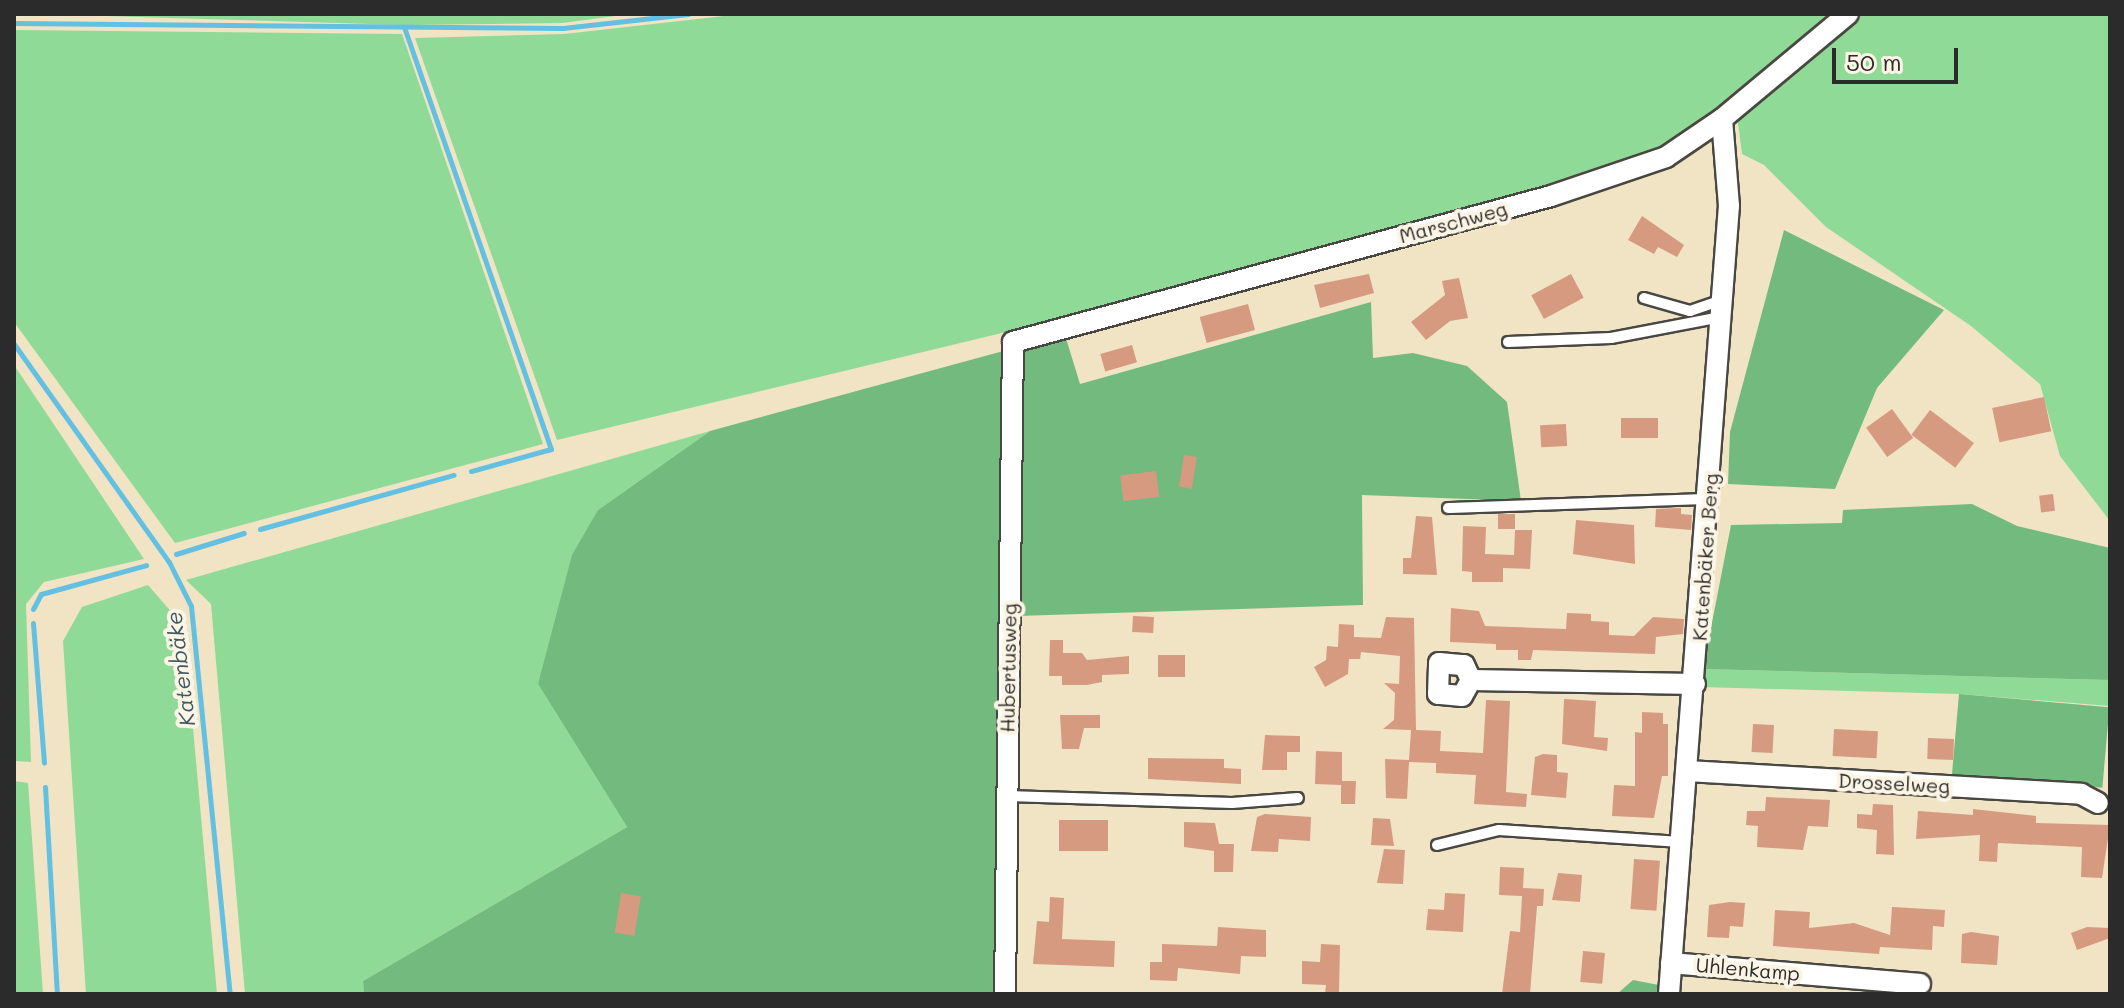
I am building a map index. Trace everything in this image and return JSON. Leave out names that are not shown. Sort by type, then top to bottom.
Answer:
[{"type":"street","name":"Marschweg","points":[[1013,342],[1551,196],[1666,157],[1722,119],[1848,14]]},
{"type":"street","name":"Katenbäker Berg","points":[[1669,994],[1729,206],[1722,119]]},
{"type":"street","name":"Hubertusweg","points":[[1005,994],[1005,795],[1013,342]]},
{"type":"street","points":[[1471,680],[1695,684]]},
{"type":"street","name":"Drosselweg","points":[[1687,771],[2081,794],[2098,803]]},
{"type":"street","name":"Uhlenkamp","points":[[1671,963],[1920,984]]},
{"type":"lane","points":[[1644,298],[1690,311],[1722,308]]},
{"type":"lane","points":[[1508,342],[1611,338],[1722,308]]},
{"type":"lane","points":[[1448,508],[1709,499]]},
{"type":"lane","points":[[1005,795],[1232,803],[1298,798]]},
{"type":"lane","points":[[1437,845],[1499,830],[1681,842]]},
{"type":"green space","points":[[37,14],[630,14],[562,23],[403,25]]},
{"type":"green space","points":[[742,14],[1838,14],[1664,153],[1006,332],[557,440],[415,38],[564,34]]},
{"type":"green space","points":[[1861,14],[2110,14],[2110,521],[2060,456],[2040,384],[1971,326],[1826,227],[1764,165],[1742,154],[1738,123],[1743,111]]},
{"type":"green space","points":[[14,30],[402,34],[543,444],[175,543],[14,322]]},
{"type":"green space","points":[[1784,230],[1944,310],[1877,388],[1835,489],[1728,484],[1730,432]]},
{"type":"green space","points":[[1371,302],[1373,358],[1413,353],[1467,366],[1507,402],[1521,501],[1362,495],[1363,605],[1017,616],[1017,354],[1065,335],[1080,384]]},
{"type":"green space","points":[[1007,350],[999,994],[364,994],[363,981],[627,827],[538,684],[572,555],[598,510],[710,431]]},
{"type":"green space","points":[[14,365],[144,559],[44,582],[26,604],[31,762],[14,761]]},
{"type":"green space","points":[[710,431],[598,510],[538,684],[627,827],[363,981],[364,994],[245,994],[211,604],[186,580]]},
{"type":"green space","points":[[1972,504],[2017,526],[2110,548],[2110,680],[1703,669],[1731,525],[1842,523],[1843,510]]},
{"type":"green space","points":[[148,585],[174,615],[185,639],[217,994],[86,994],[63,641],[82,607]]},
{"type":"green space","points":[[1703,669],[2110,680],[2110,706],[1959,694],[1701,687]]},
{"type":"green space","points":[[1959,694],[2109,707],[2102,788],[1952,775]]},
{"type":"green space","points":[[14,781],[28,783],[43,994],[14,994]]},
{"type":"green space","points":[[1633,980],[1664,986],[1663,994],[1617,994]]},
{"type":"building","points":[[1642,216],[1684,245],[1677,257],[1658,247],[1654,254],[1628,240]]},
{"type":"building","points":[[1369,274],[1374,293],[1320,308],[1314,285]]},
{"type":"building","points":[[1571,274],[1584,298],[1544,319],[1531,295]]},
{"type":"building","points":[[1459,278],[1468,318],[1450,321],[1426,340],[1411,322],[1445,295],[1442,281]]},
{"type":"building","points":[[1248,304],[1255,330],[1207,343],[1200,317]]},
{"type":"building","points":[[1132,345],[1137,362],[1105,371],[1100,354]]},
{"type":"building","points":[[2044,397],[2051,431],[1999,442],[1992,408]]},
{"type":"building","points":[[1892,409],[1913,438],[1887,457],[1866,428]]},
{"type":"building","points":[[1930,410],[1974,443],[1955,468],[1911,435]]},
{"type":"building","points":[[1621,418],[1658,418],[1658,438],[1621,438]]},
{"type":"building","points":[[1566,424],[1567,446],[1541,447],[1540,425]]},
{"type":"building","points":[[1184,455],[1197,457],[1192,489],[1179,487]]},
{"type":"building","points":[[1156,471],[1159,497],[1123,501],[1120,475]]},
{"type":"building","points":[[2053,494],[2055,511],[2041,513],[2039,496]]},
{"type":"building","points":[[1681,508],[1681,514],[1692,515],[1691,530],[1655,527],[1656,509]]},
{"type":"building","points":[[1498,514],[1515,514],[1515,529],[1498,529]]},
{"type":"building","points":[[1416,516],[1432,517],[1437,575],[1403,574],[1403,558],[1411,558]]},
{"type":"building","points":[[1576,520],[1634,525],[1635,564],[1573,554]]},
{"type":"building","points":[[1463,526],[1486,527],[1485,554],[1514,555],[1515,530],[1532,530],[1530,569],[1503,568],[1503,582],[1472,582],[1472,572],[1462,571]]},
{"type":"building","points":[[1451,608],[1479,611],[1485,626],[1566,629],[1567,613],[1591,614],[1591,621],[1609,622],[1609,635],[1634,636],[1653,617],[1684,619],[1683,634],[1656,637],[1655,654],[1533,650],[1531,660],[1518,660],[1518,650],[1496,650],[1496,644],[1450,642]]},
{"type":"building","points":[[1133,616],[1154,617],[1153,633],[1132,632]]},
{"type":"building","points":[[1386,617],[1414,618],[1416,730],[1441,731],[1440,751],[1483,753],[1486,700],[1510,701],[1506,792],[1527,794],[1526,807],[1474,804],[1476,775],[1436,773],[1436,763],[1409,762],[1407,799],[1386,798],[1385,759],[1409,760],[1411,730],[1383,729],[1394,720],[1395,693],[1384,683],[1399,684],[1400,656],[1361,652],[1360,659],[1349,659],[1348,674],[1325,687],[1314,667],[1326,660],[1327,646],[1338,647],[1339,624],[1354,625],[1354,637],[1381,638]]},
{"type":"building","points":[[1050,640],[1063,640],[1063,653],[1082,653],[1087,660],[1129,656],[1129,674],[1102,675],[1102,682],[1087,685],[1062,685],[1062,676],[1049,676]]},
{"type":"building","points":[[1158,655],[1185,655],[1185,677],[1158,677]]},
{"type":"building","points":[[1564,699],[1596,701],[1594,737],[1608,738],[1607,751],[1562,744]]},
{"type":"building","points":[[1642,712],[1663,713],[1663,724],[1668,724],[1668,776],[1662,776],[1654,818],[1612,816],[1614,785],[1635,786],[1635,732],[1642,733]]},
{"type":"building","points":[[1060,715],[1100,715],[1100,728],[1084,728],[1079,749],[1062,749]]},
{"type":"building","points":[[1753,724],[1774,725],[1773,753],[1752,752]]},
{"type":"building","points":[[1834,729],[1878,731],[1877,758],[1833,756]]},
{"type":"building","points":[[1265,735],[1300,736],[1300,752],[1287,752],[1287,770],[1262,770]]},
{"type":"building","points":[[1928,738],[1954,739],[1953,760],[1927,759]]},
{"type":"building","points":[[1316,751],[1342,752],[1342,781],[1356,781],[1355,804],[1341,804],[1341,785],[1315,784]]},
{"type":"building","points":[[1557,755],[1557,772],[1568,773],[1566,798],[1531,795],[1535,757]]},
{"type":"building","points":[[1148,758],[1224,759],[1224,768],[1241,769],[1241,784],[1148,779]]},
{"type":"building","points":[[1766,797],[1830,800],[1828,827],[1808,826],[1803,850],[1757,847],[1758,826],[1746,825],[1747,811],[1765,811]]},
{"type":"building","points":[[1873,804],[1893,805],[1894,855],[1876,854],[1877,830],[1857,828],[1857,814],[1872,815]]},
{"type":"building","points":[[1973,809],[2036,816],[2036,823],[2110,825],[2102,878],[2081,877],[2082,847],[1998,843],[1997,862],[1979,861],[1980,835],[1916,839],[1918,811],[1973,815]]},
{"type":"building","points":[[1265,814],[1311,817],[1310,841],[1279,839],[1278,852],[1251,851],[1257,817]]},
{"type":"building","points":[[1373,818],[1390,819],[1394,846],[1371,845]]},
{"type":"building","points":[[1059,820],[1108,820],[1108,851],[1059,851]]},
{"type":"building","points":[[1184,822],[1215,823],[1219,844],[1234,844],[1233,872],[1214,872],[1214,851],[1184,847]]},
{"type":"building","points":[[1384,849],[1405,850],[1403,884],[1377,883]]},
{"type":"building","points":[[1634,859],[1660,861],[1656,911],[1631,909]]},
{"type":"building","points":[[1500,867],[1524,868],[1523,888],[1544,889],[1543,906],[1537,906],[1530,994],[1502,994],[1510,931],[1520,932],[1522,896],[1499,895]]},
{"type":"building","points":[[1558,873],[1582,875],[1580,902],[1552,900]]},
{"type":"building","points":[[621,893],[641,896],[634,936],[615,933]]},
{"type":"building","points":[[1445,893],[1465,894],[1463,932],[1426,930],[1428,909],[1444,910]]},
{"type":"building","points":[[1050,897],[1064,898],[1062,939],[1115,941],[1114,967],[1033,964],[1037,921],[1049,922]]},
{"type":"building","points":[[1745,903],[1743,927],[1730,926],[1729,938],[1707,937],[1709,905]]},
{"type":"building","points":[[1892,907],[1945,910],[1944,927],[1933,926],[1932,950],[1880,947],[1879,954],[1773,946],[1775,910],[1810,912],[1809,928],[1854,923],[1890,935]]},
{"type":"building","points":[[1218,927],[1266,930],[1266,957],[1241,956],[1240,974],[1178,968],[1177,981],[1150,980],[1150,962],[1162,962],[1162,944],[1217,946]]},
{"type":"building","points":[[2087,927],[2110,928],[2110,938],[2077,950],[2071,933]]},
{"type":"building","points":[[1971,932],[1999,936],[1997,965],[1961,963],[1962,934]]},
{"type":"building","points":[[1321,944],[1340,945],[1339,994],[1325,994],[1326,985],[1302,984],[1302,961],[1320,962]]},
{"type":"building","points":[[1583,951],[1605,953],[1602,984],[1580,982]]},
{"type":"waterway","points":[[14,23],[563,28],[688,14]]},
{"type":"waterway","points":[[404,27],[551,449],[471,471]]},
{"type":"waterway","name":"Katenbäke","points":[[14,344],[169,562],[191,606],[230,994]]},
{"type":"waterway","points":[[260,529],[454,475]]},
{"type":"waterway","points":[[176,554],[244,533]]},
{"type":"waterway","points":[[33,609],[41,594],[146,565]]},
{"type":"waterway","points":[[33,623],[44,763]]},
{"type":"waterway","points":[[45,787],[57,994]]}]
